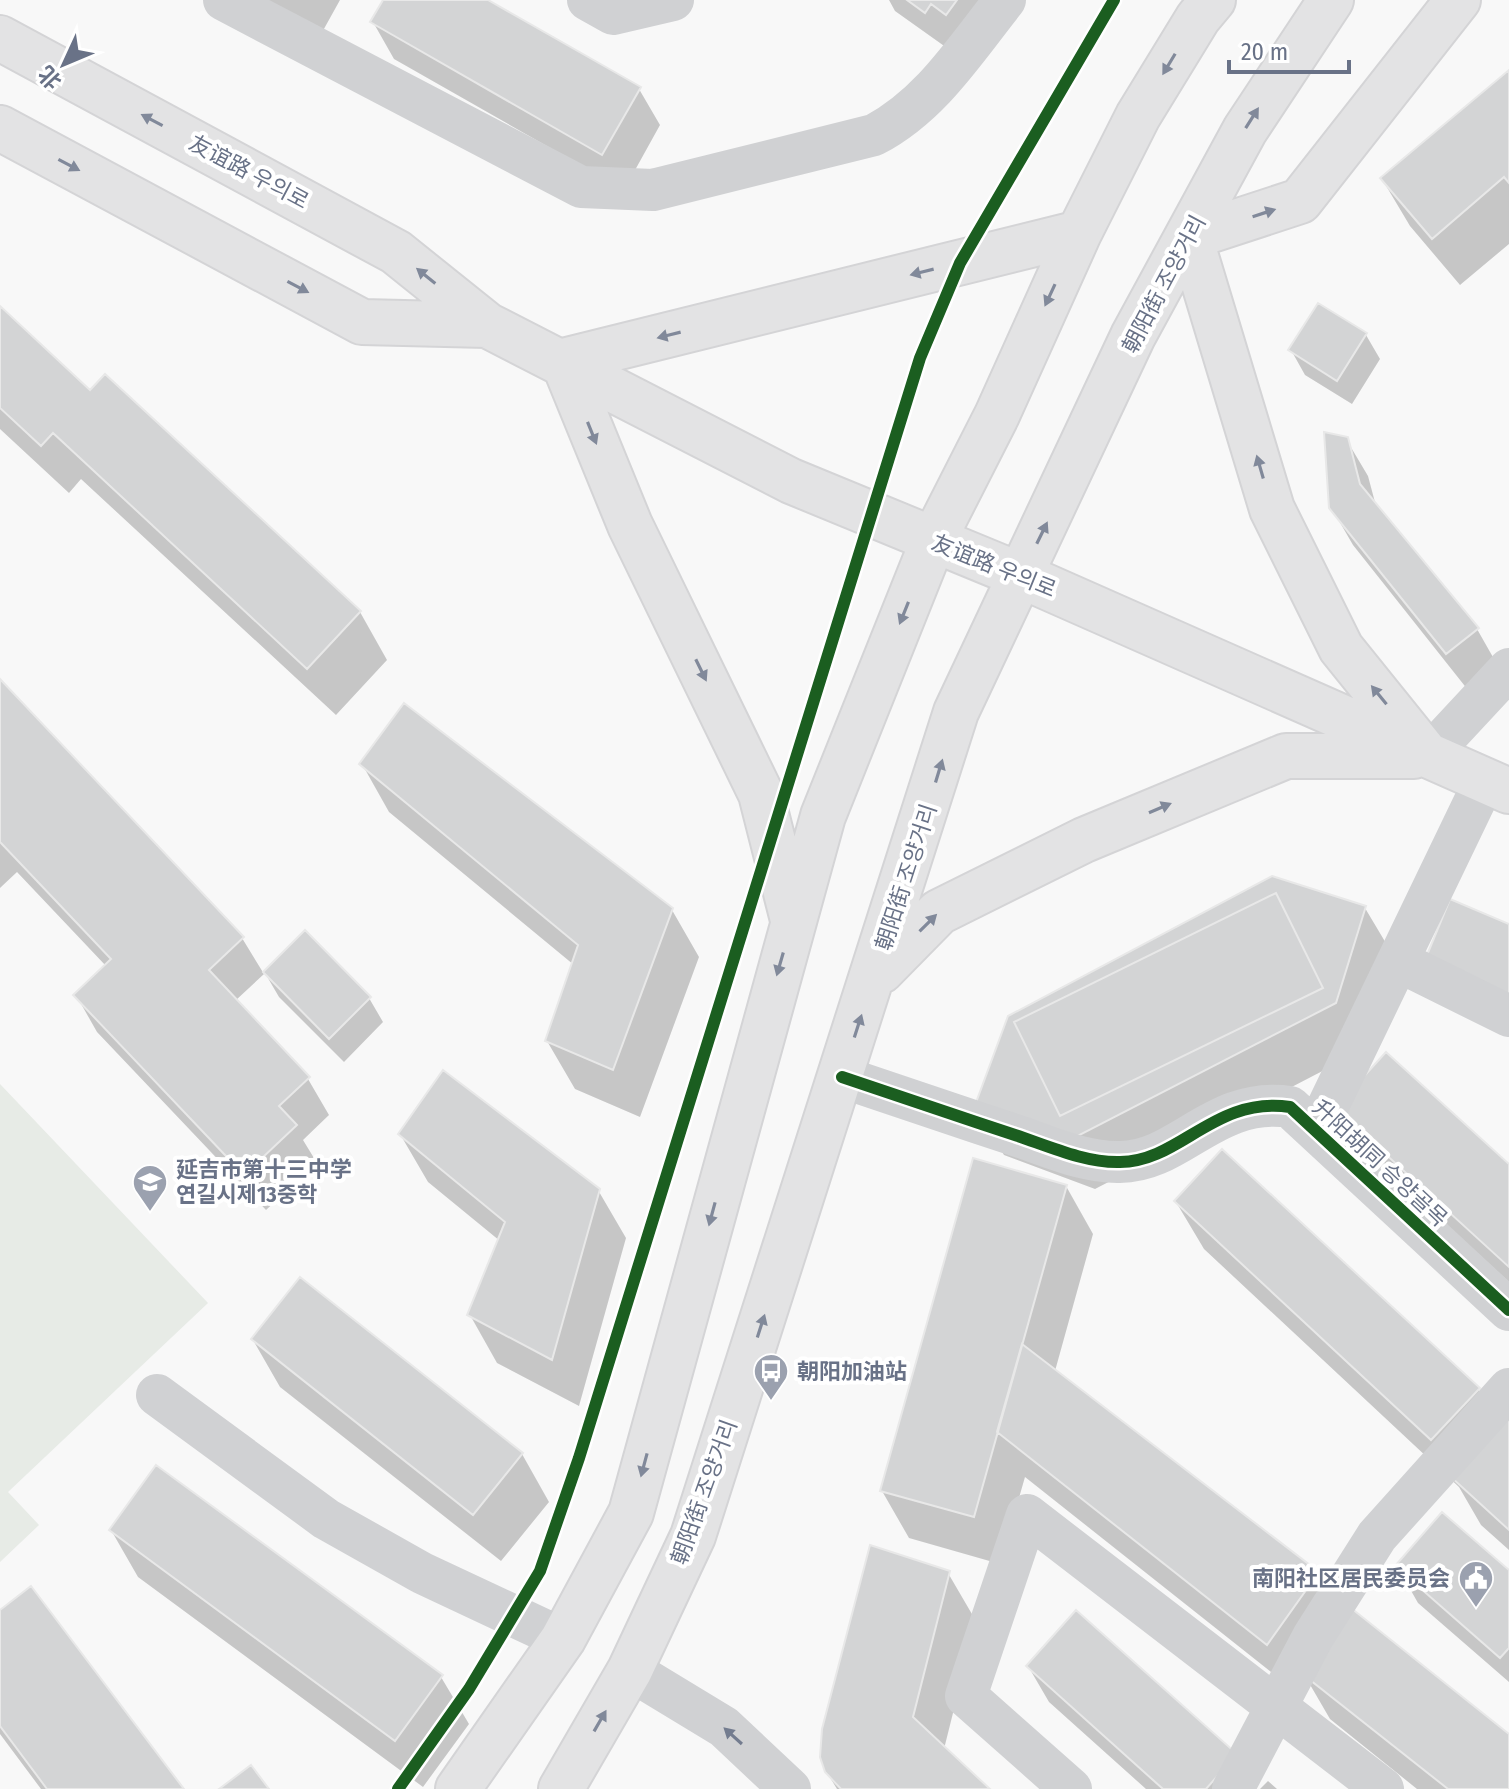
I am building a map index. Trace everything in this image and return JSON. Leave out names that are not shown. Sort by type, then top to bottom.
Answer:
[{"type":"main road","name":"朝阳街 조양거리","points":[[561,1789],[630,1670],[693,1536],[956,712],[1133,336],[1190,237],[1245,130],[1331,0]]},
{"type":"main road","points":[[1428,756],[1341,648],[1272,509],[1190,237],[1300,201],[1458,0]]},
{"type":"main road","points":[[458,1789],[563,1639],[631,1513],[823,816],[933,541],[997,415],[1079,233],[1138,116],[1203,6]]},
{"type":"main road","name":"友谊路 우의로","points":[[0,38],[396,252],[487,325],[563,361],[791,481],[1022,576],[1497,785]]},
{"type":"main road","name":"友谊路 우의로","points":[[0,128],[362,322],[487,325]]},
{"type":"main road","points":[[793,921],[761,794],[630,525],[563,361],[1079,233]]},
{"type":"main road","points":[[873,978],[939,912],[1084,840],[1286,756],[1428,756]]},
{"type":"street","points":[[224,0],[581,187],[653,190],[874,135],[904,119],[930,94],[1005,0]]},
{"type":"street","points":[[588,0],[613,14],[673,0]]},
{"type":"street","points":[[1428,756],[1509,669]]},
{"type":"street","points":[[1316,1131],[1398,961],[1497,785]]},
{"type":"street","points":[[1398,961],[1509,1016]]},
{"type":"street","name":"升阳胡同 승양골목","points":[[842,1077],[1075,1155],[1122,1163],[1163,1150],[1234,1112],[1265,1104],[1290,1107],[1509,1310]]},
{"type":"street","points":[[1233,1789],[1278,1709],[1313,1637],[1377,1536],[1509,1389]]},
{"type":"street","points":[[157,1395],[326,1519],[422,1573],[563,1639]]},
{"type":"street","points":[[1071,1789],[966,1696],[1027,1515],[1383,1789]]},
{"type":"street","points":[[630,1670],[724,1727],[790,1789]]},
{"type":"shaded area","points":[[0,1084],[208,1303],[8,1492],[39,1525],[0,1562]]},
{"type":"building","points":[[383,0],[488,0],[641,87],[602,155],[370,22]]},
{"type":"building","points":[[907,0],[957,0],[946,15],[931,4],[925,13]]},
{"type":"building","points":[[1509,70],[1509,183],[1504,177],[1432,239],[1380,178]]},
{"type":"building","points":[[1318,303],[1367,333],[1337,381],[1288,350]]},
{"type":"building","points":[[0,306],[90,390],[105,374],[361,611],[307,669],[53,433],[41,446],[0,408]]},
{"type":"building","points":[[1324,432],[1348,437],[1360,484],[1479,628],[1446,654],[1329,508]]},
{"type":"building","points":[[0,679],[244,937],[209,970],[310,1077],[279,1106],[297,1125],[244,1175],[73,995],[111,959],[0,842]]},
{"type":"building","points":[[404,703],[673,908],[613,1070],[545,1041],[578,945],[359,764]]},
{"type":"building","points":[[1272,876],[1366,906],[1336,1003],[1066,1142],[974,1108],[1008,1016]]},
{"type":"building","points":[[1276,893],[1323,988],[1060,1116],[1014,1022]]},
{"type":"building","points":[[1450,899],[1509,924],[1509,995],[1425,960]]},
{"type":"building","points":[[305,930],[371,997],[329,1039],[263,972]]},
{"type":"building","points":[[1386,1052],[1509,1164],[1509,1267],[1335,1108]]},
{"type":"building","points":[[443,1070],[600,1189],[552,1360],[467,1315],[505,1222],[398,1134]]},
{"type":"building","points":[[1222,1149],[1480,1388],[1431,1440],[1174,1201]]},
{"type":"building","points":[[973,1158],[1067,1185],[974,1517],[880,1491]]},
{"type":"building","points":[[300,1277],[523,1453],[473,1515],[251,1339]]},
{"type":"building","points":[[1022,1344],[1319,1572],[1267,1645],[997,1432]]},
{"type":"building","points":[[1509,1415],[1509,1530],[1451,1477]]},
{"type":"building","points":[[156,1465],[443,1675],[395,1741],[109,1530]]},
{"type":"building","name":"南阳社区居民委员会","points":[[1442,1512],[1509,1570],[1509,1648],[1500,1658],[1395,1566]]},
{"type":"building","points":[[870,1545],[950,1571],[913,1717],[990,1789],[841,1789],[825,1772],[820,1757],[822,1729]]},
{"type":"building","points":[[31,1586],[184,1789],[47,1789],[0,1726],[0,1610]]},
{"type":"building","points":[[1351,1608],[1509,1734],[1509,1789],[1448,1789],[1300,1672]]},
{"type":"building","points":[[1076,1610],[1237,1754],[1206,1789],[1163,1789],[1026,1666]]},
{"type":"building","points":[[251,1765],[269,1789],[219,1789]]},
{"type":"cycle path","points":[[398,1789],[469,1689],[540,1571],[579,1458],[920,358],[960,263],[1114,0]]},
{"type":"cycle path","points":[[842,1077],[1067,1153],[1107,1162],[1141,1159],[1161,1152],[1240,1111],[1263,1106],[1290,1107],[1509,1310]]},
{"type":"place","name":"延吉市第十三中学 연길시제13중학","points":[[150,1213]]},
{"type":"place","name":"朝阳加油站","points":[[771,1402]]},
{"type":"place","name":"南阳社区居民委员会","points":[[1476,1609]]}]
